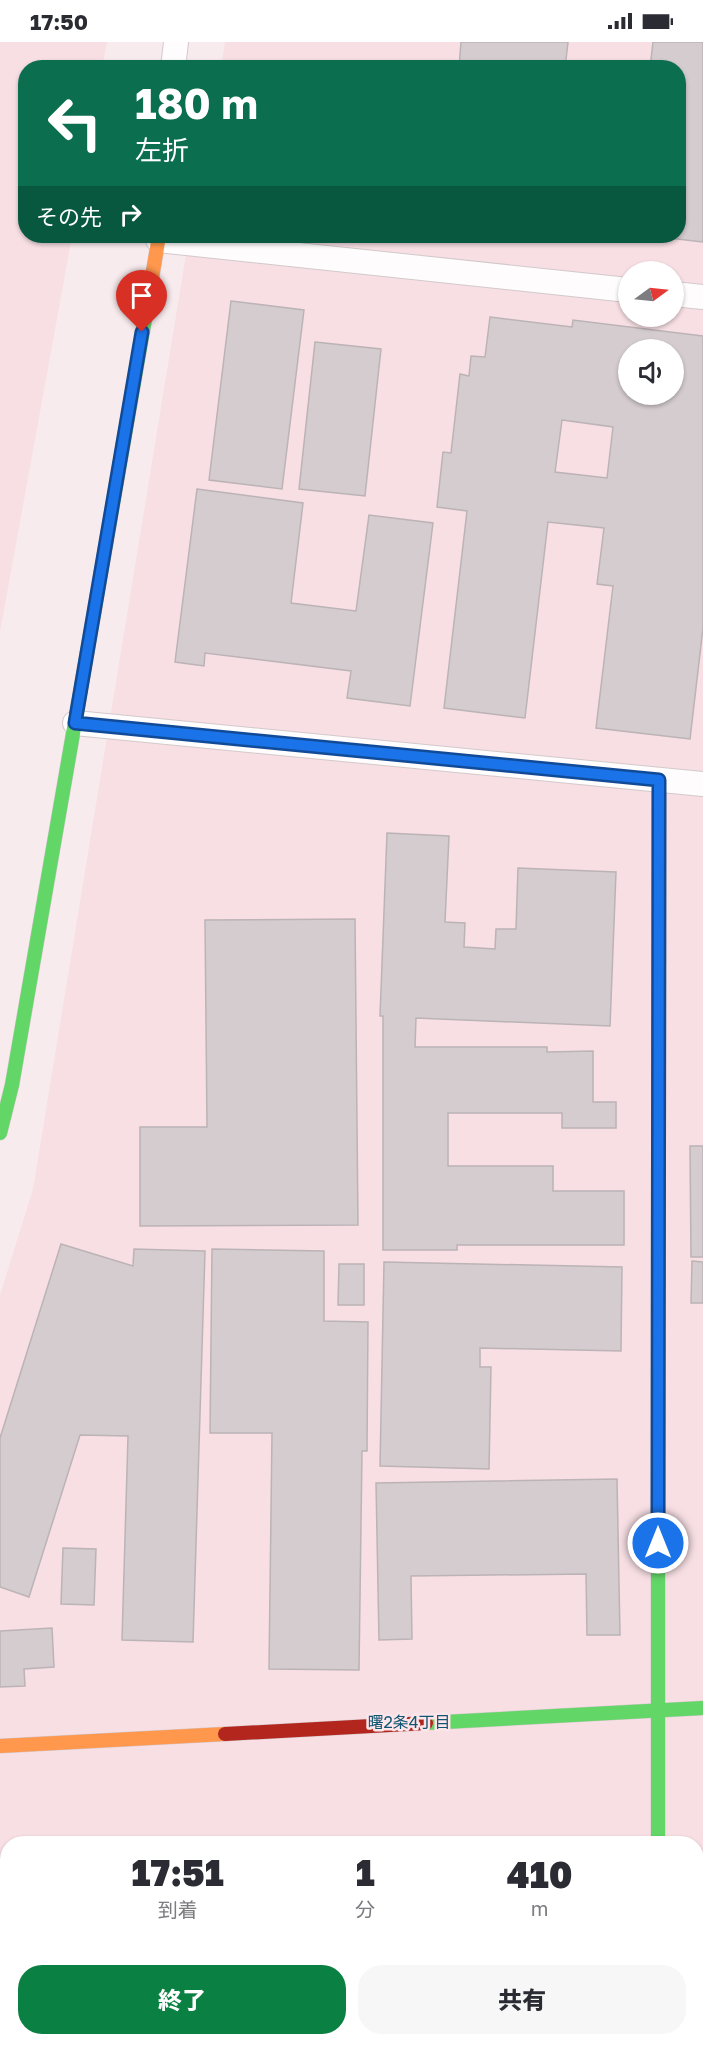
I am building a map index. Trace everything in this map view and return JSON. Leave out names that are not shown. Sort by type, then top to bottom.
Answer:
[{"type":"street","points":[[174,60],[176,42]]},
{"type":"street","points":[[0,1133],[12,1085],[158,243]]},
{"type":"street","points":[[204,243],[618,289]]},
{"type":"street","points":[[684,295],[703,297]]},
{"type":"street","points":[[75,723],[703,784]]},
{"type":"street","points":[[658,1836],[659,780]]},
{"type":"street","points":[[0,1746],[703,1708]]},
{"type":"shaded area","points":[[0,42],[107,42],[103,60],[18,60],[18,243],[71,243],[0,632]]},
{"type":"shaded area","points":[[225,42],[703,42],[703,1836],[0,1836],[0,1295],[33,1189],[188,243],[686,243],[686,60],[222,60]]},
{"type":"building","points":[[461,42],[568,42],[566,60],[460,60]]},
{"type":"building","points":[[653,42],[703,42],[703,242],[686,240],[686,60],[651,60]]},
{"type":"building","points":[[231,301],[304,310],[282,489],[209,480]]},
{"type":"building","points":[[490,317],[572,327],[573,320],[703,336],[703,628],[690,739],[596,728],[613,586],[597,584],[604,528],[548,522],[525,718],[444,708],[467,511],[437,507],[443,452],[451,453],[460,374],[469,376],[471,356],[485,357]],"holes":[[[562,420],[613,427],[607,478],[555,472]]]},
{"type":"building","points":[[315,342],[381,349],[365,496],[299,489]]},
{"type":"building","points":[[197,489],[303,503],[291,603],[356,611],[369,515],[433,523],[410,706],[347,698],[351,671],[205,653],[204,666],[175,662]]},
{"type":"building","points":[[387,833],[449,836],[445,922],[465,923],[464,947],[495,949],[496,929],[516,929],[518,868],[616,872],[610,1026],[416,1018],[415,1047],[547,1047],[547,1052],[593,1051],[593,1102],[616,1102],[616,1128],[562,1128],[562,1113],[448,1113],[448,1166],[553,1166],[553,1191],[624,1191],[624,1245],[457,1245],[457,1250],[383,1250],[383,1016],[380,1016]]},
{"type":"building","points":[[355,919],[358,1225],[140,1226],[140,1127],[207,1127],[205,920]]},
{"type":"building","points":[[690,1146],[703,1146],[703,1257],[691,1257]]},
{"type":"building","points":[[61,1244],[133,1266],[134,1249],[205,1251],[193,1642],[122,1640],[128,1436],[80,1435],[29,1597],[0,1587],[0,1438]]},
{"type":"building","points":[[212,1249],[324,1251],[324,1321],[368,1322],[367,1451],[362,1451],[359,1670],[269,1669],[272,1433],[210,1433]]},
{"type":"building","points":[[692,1261],[703,1262],[703,1303],[691,1303]]},
{"type":"building","points":[[384,1262],[622,1267],[621,1351],[480,1348],[480,1367],[491,1367],[489,1469],[380,1466]]},
{"type":"building","points":[[339,1264],[364,1264],[364,1305],[338,1305]]},
{"type":"building","points":[[617,1479],[620,1635],[587,1635],[586,1574],[411,1576],[412,1639],[379,1640],[376,1483]]},
{"type":"building","points":[[63,1548],[96,1549],[94,1605],[61,1604]]},
{"type":"building","points":[[52,1628],[54,1667],[24,1669],[25,1686],[0,1687],[0,1631]]},
{"type":"traffic: fast","points":[[0,1133],[12,1085],[146,313]]},
{"type":"traffic: fast","points":[[659,780],[659,961]]},
{"type":"traffic: fast","points":[[658,1313],[658,1836]]},
{"type":"traffic: fast","points":[[426,1723],[703,1708]]},
{"type":"traffic: slow","points":[[146,313],[158,243]]},
{"type":"traffic: slow","points":[[658,1313],[659,961]]},
{"type":"traffic: slow","points":[[0,1746],[225,1734]]},
{"type":"traffic: jam","points":[[225,1734],[426,1723]]},
{"type":"district","name":"曙2条4丁目","points":[[409,1722]]},
{"type":"route","points":[[142,332],[75,723],[659,780],[658,1543]]}]
